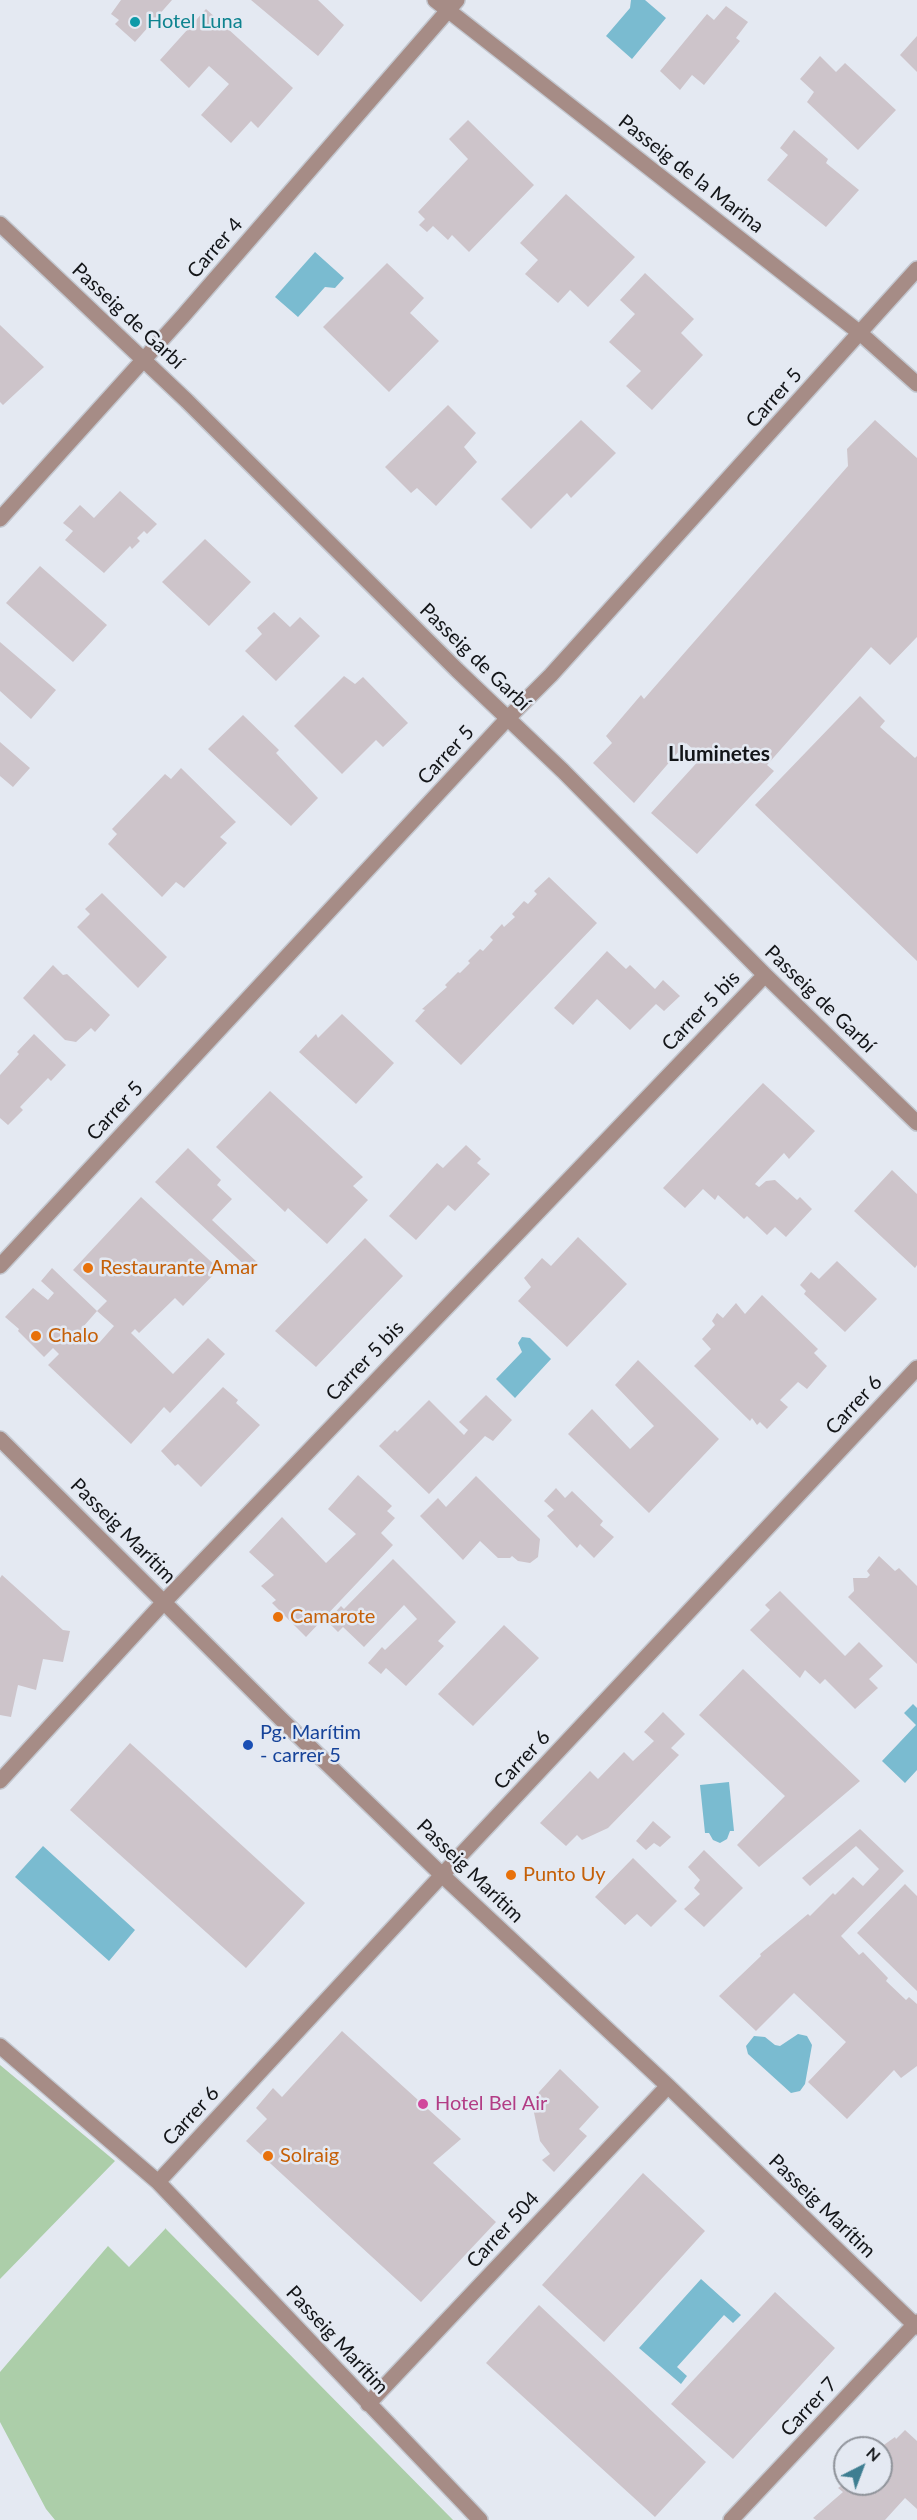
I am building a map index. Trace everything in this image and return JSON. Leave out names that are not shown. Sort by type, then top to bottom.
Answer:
[{"type":"street","name":"Passeig de la Marina","points":[[435,0],[452,5],[860,333],[917,384]]},
{"type":"street","name":"Carrer 4","points":[[0,519],[143,360],[452,5]]},
{"type":"street","name":"Passeig de Garbí","points":[[0,224],[187,401],[917,1123]]},
{"type":"street","name":"Carrer 5","points":[[0,1266],[508,718],[551,675],[917,269]]},
{"type":"street","name":"Carrer 5 bis","points":[[0,1781],[164,1602],[765,975]]},
{"type":"street","name":"Carrer 6","points":[[158,2182],[917,1368]]},
{"type":"street","name":"Passeig Marítim","points":[[0,1439],[442,1875],[668,2086],[916,2324]]},
{"type":"street","name":"Passeig Marítim","points":[[0,2046],[158,2182],[480,2520]]},
{"type":"street","name":"Carrer 504","points":[[368,2404],[668,2086]]},
{"type":"street","name":"Carrer 7","points":[[731,2520],[916,2324]]},
{"type":"green space","points":[[0,2065],[115,2161],[0,2279]]},
{"type":"green space","points":[[166,2228],[453,2520],[55,2520],[46,2509],[0,2422],[0,2372],[108,2246],[129,2267]]},
{"type":"water","points":[[631,0],[645,0],[666,18],[632,59],[606,36],[630,8]]},
{"type":"water","points":[[315,252],[344,278],[335,288],[325,287],[298,317],[275,297]]},
{"type":"water","points":[[522,1337],[530,1338],[551,1359],[515,1398],[496,1379],[522,1352],[518,1343]]},
{"type":"water","points":[[913,1704],[917,1708],[917,1770],[905,1783],[882,1761],[916,1725],[904,1713]]},
{"type":"water","points":[[729,1782],[734,1831],[730,1831],[727,1839],[720,1843],[713,1840],[709,1833],[705,1833],[700,1785]]},
{"type":"water","points":[[43,1846],[135,1930],[109,1961],[15,1877]]},
{"type":"water","points":[[798,2034],[807,2036],[812,2045],[805,2084],[800,2091],[791,2093],[748,2054],[746,2046],[754,2036],[765,2037],[780,2046]]},
{"type":"water","points":[[701,2279],[741,2315],[733,2323],[724,2315],[677,2367],[687,2376],[681,2384],[639,2348]]},
{"type":"building","name":"Hotel Luna","points":[[121,0],[172,0],[135,42],[115,24],[119,20],[111,14]]},
{"type":"building","points":[[251,0],[318,0],[344,25],[318,56]]},
{"type":"building","points":[[726,6],[748,22],[736,38],[740,41],[704,85],[692,75],[680,90],[660,71],[707,14],[714,20]]},
{"type":"building","points":[[206,9],[293,88],[258,128],[251,121],[231,143],[201,115],[229,84],[209,66],[189,88],[160,60]]},
{"type":"building","points":[[917,36],[917,72],[900,55]]},
{"type":"building","points":[[820,56],[836,72],[845,63],[896,110],[858,150],[807,102],[814,92],[800,79]]},
{"type":"building","points":[[468,120],[534,185],[469,252],[452,235],[448,240],[433,226],[427,232],[419,225],[425,219],[418,212],[468,159],[449,139]]},
{"type":"building","points":[[794,130],[828,159],[826,163],[859,190],[826,227],[767,180],[788,155],[780,148]]},
{"type":"building","points":[[566,194],[635,257],[588,307],[570,290],[558,303],[525,274],[538,260],[520,243]]},
{"type":"building","points":[[387,263],[424,298],[410,313],[439,341],[389,392],[323,327]]},
{"type":"building","points":[[645,273],[694,319],[681,333],[703,355],[652,410],[626,386],[641,371],[609,342],[635,314],[620,300]]},
{"type":"building","points":[[0,325],[44,367],[3,405],[0,402]]},
{"type":"building","points":[[448,405],[476,433],[464,447],[477,462],[436,506],[417,488],[411,493],[385,467]]},
{"type":"building","points":[[581,420],[616,453],[571,498],[567,493],[531,529],[501,499]]},
{"type":"building","points":[[875,420],[917,458],[917,637],[890,665],[871,647],[767,765],[774,771],[697,854],[651,813],[702,757],[686,743],[634,803],[593,763],[612,743],[606,736],[641,695],[644,699],[848,466],[847,449]]},
{"type":"building","points":[[120,491],[157,524],[147,534],[144,531],[137,538],[140,541],[132,549],[130,546],[104,573],[65,540],[73,531],[63,523],[80,505],[94,518]]},
{"type":"building","points":[[205,539],[251,582],[209,626],[162,582]]},
{"type":"building","points":[[40,566],[107,625],[73,662],[6,603]]},
{"type":"building","points":[[274,612],[290,627],[300,617],[320,636],[276,681],[245,651],[262,634],[257,628]]},
{"type":"building","points":[[0,642],[56,690],[31,719],[0,691]]},
{"type":"building","points":[[344,676],[355,684],[363,677],[408,723],[383,747],[376,740],[342,774],[294,726]]},
{"type":"building","points":[[860,696],[885,721],[880,727],[915,758],[917,756],[917,961],[755,805]]},
{"type":"building","points":[[243,715],[279,750],[276,753],[318,798],[291,826],[208,749]]},
{"type":"building","points":[[0,742],[30,768],[13,787],[0,776]]},
{"type":"building","points":[[181,768],[236,822],[220,837],[227,843],[184,888],[176,882],[162,897],[108,844],[117,834],[112,829],[165,774],[171,779]]},
{"type":"building","points":[[549,877],[597,923],[461,1065],[415,1021],[425,1010],[422,1009],[447,987],[445,985],[470,963],[468,961],[480,949],[483,951],[493,940],[490,937],[502,924],[504,927],[515,917],[512,914],[524,901],[528,904],[537,894],[534,891]]},
{"type":"building","points":[[102,893],[167,957],[138,988],[77,927],[90,914],[85,909]]},
{"type":"building","points":[[607,951],[626,969],[630,965],[655,989],[663,980],[680,996],[664,1011],[656,1004],[630,1030],[597,999],[573,1025],[554,1008]]},
{"type":"building","points":[[53,965],[63,975],[67,974],[110,1015],[95,1032],[91,1028],[76,1042],[65,1040],[23,998]]},
{"type":"building","points":[[342,1014],[394,1063],[356,1104],[299,1052],[316,1034],[318,1038]]},
{"type":"building","points":[[34,1034],[66,1065],[51,1081],[48,1078],[20,1107],[23,1110],[8,1125],[0,1118],[0,1075]]},
{"type":"building","points":[[763,1083],[815,1131],[789,1159],[784,1153],[755,1184],[759,1187],[766,1181],[775,1180],[797,1200],[800,1197],[812,1209],[786,1237],[775,1227],[767,1235],[747,1216],[744,1219],[718,1195],[715,1200],[703,1189],[685,1208],[663,1188]]},
{"type":"building","points":[[270,1091],[363,1177],[353,1186],[368,1200],[327,1244],[288,1208],[285,1212],[216,1147]]},
{"type":"building","points":[[466,1145],[481,1159],[477,1163],[490,1174],[455,1211],[448,1205],[416,1240],[389,1216],[437,1163],[443,1168]]},
{"type":"building","points":[[188,1148],[221,1180],[217,1185],[232,1199],[212,1220],[258,1263],[251,1271],[155,1182]]},
{"type":"building","points":[[892,1170],[917,1194],[917,1265],[915,1268],[854,1211]]},
{"type":"building","points":[[141,1197],[219,1269],[183,1306],[175,1298],[139,1333],[135,1329],[131,1333],[173,1374],[208,1338],[225,1354],[170,1413],[164,1407],[131,1444],[48,1365],[59,1354],[53,1348],[44,1357],[5,1317],[33,1288],[48,1300],[54,1293],[41,1281],[52,1268],[97,1311],[107,1301],[73,1270]],"holes":[[[97,1311],[114,1326],[99,1343],[83,1327]]]},
{"type":"building","points":[[578,1237],[627,1284],[567,1347],[518,1301],[531,1287],[524,1278],[542,1258],[551,1266]]},
{"type":"building","points":[[365,1238],[403,1276],[316,1367],[275,1331]]},
{"type":"building","points":[[837,1261],[877,1299],[845,1332],[804,1294],[806,1291],[800,1285],[811,1272],[819,1279]]},
{"type":"building","points":[[762,1295],[818,1349],[814,1353],[827,1366],[807,1389],[798,1382],[780,1400],[788,1407],[767,1429],[760,1422],[757,1425],[752,1418],[750,1421],[694,1366],[711,1349],[702,1339],[715,1325],[712,1321],[717,1313],[723,1318],[736,1303],[745,1314]]},
{"type":"building","points":[[638,1360],[719,1439],[649,1513],[568,1434],[592,1409],[630,1449],[654,1426],[615,1385]]},
{"type":"building","points":[[223,1387],[238,1400],[236,1403],[260,1425],[201,1487],[161,1451]]},
{"type":"building","points":[[486,1395],[512,1420],[493,1441],[485,1436],[429,1494],[379,1446],[395,1430],[397,1432],[429,1400],[464,1435],[468,1430],[459,1422]]},
{"type":"building","points":[[358,1475],[392,1506],[387,1511],[395,1518],[381,1533],[393,1545],[306,1637],[272,1603],[276,1600],[261,1586],[274,1575],[249,1552],[282,1517],[326,1563],[356,1534],[328,1509]]},
{"type":"building","points":[[476,1476],[540,1539],[538,1557],[530,1563],[518,1561],[512,1556],[498,1558],[480,1541],[463,1560],[420,1516],[438,1498],[446,1507]]},
{"type":"building","points":[[556,1488],[565,1498],[572,1491],[603,1521],[600,1525],[614,1537],[594,1558],[580,1544],[577,1548],[547,1516],[554,1510],[544,1501]]},
{"type":"building","points":[[879,1556],[895,1571],[899,1568],[917,1586],[917,1664],[848,1597],[854,1591],[853,1578],[867,1578],[870,1575],[867,1571]]},
{"type":"building","points":[[393,1559],[456,1622],[438,1641],[444,1646],[406,1686],[386,1668],[381,1674],[368,1663],[382,1647],[385,1650],[417,1619],[404,1605],[364,1647],[343,1627],[338,1632],[327,1621],[341,1606],[344,1609]]},
{"type":"building","points":[[2,1575],[63,1630],[70,1631],[63,1662],[43,1659],[36,1690],[18,1685],[11,1717],[0,1715],[0,1578]]},
{"type":"building","points":[[780,1591],[845,1656],[859,1642],[883,1666],[869,1679],[878,1688],[855,1709],[825,1679],[820,1684],[805,1670],[800,1678],[750,1630],[770,1610],[765,1605]]},
{"type":"building","points":[[504,1625],[539,1658],[473,1726],[438,1694]]},
{"type":"building","points":[[743,1669],[860,1781],[759,1867],[737,1845],[785,1796],[699,1715]]},
{"type":"building","points":[[663,1712],[685,1734],[671,1748],[679,1755],[608,1828],[582,1840],[577,1835],[566,1846],[540,1823],[590,1771],[598,1779],[624,1752],[633,1761],[654,1741],[644,1732]]},
{"type":"building","points":[[130,1743],[305,1903],[246,1968],[70,1810]]},
{"type":"building","points":[[653,1821],[671,1837],[660,1847],[654,1843],[646,1850],[636,1841]]},
{"type":"building","points":[[860,1829],[904,1871],[841,1936],[859,1955],[863,1952],[888,1978],[886,1981],[906,2000],[909,1997],[917,2004],[917,2066],[901,2078],[894,2070],[847,2119],[808,2082],[846,2042],[794,1993],[756,2031],[719,1996],[761,1956],[760,1954],[808,1914],[810,1916],[853,1877],[863,1886],[879,1869],[856,1846],[810,1886],[802,1878]]},
{"type":"building","points":[[704,1850],[743,1888],[704,1927],[684,1909],[700,1894],[694,1888],[700,1880],[688,1867]]},
{"type":"building","points":[[633,1858],[677,1901],[651,1927],[637,1914],[625,1925],[595,1897]]},
{"type":"building","points":[[905,1884],[917,1896],[917,1991],[857,1933]]},
{"type":"building","points":[[342,2031],[461,2139],[433,2163],[496,2222],[421,2302],[246,2141],[267,2119],[256,2108],[273,2088],[282,2097]]},
{"type":"building","points":[[560,2069],[599,2107],[579,2129],[587,2136],[554,2172],[542,2160],[550,2154],[540,2141],[533,2108],[539,2092]]},
{"type":"building","points":[[643,2173],[705,2231],[604,2342],[542,2285]]},
{"type":"building","points":[[775,2292],[835,2348],[733,2459],[671,2404]]},
{"type":"building","points":[[539,2305],[706,2462],[655,2517],[486,2363]]},
{"type":"building","points":[[905,2430],[917,2441],[917,2509],[905,2498],[885,2520],[816,2520],[813,2518],[838,2496],[893,2496],[893,2438],[896,2439]]},
{"type":"place","name":"Hotel Luna","points":[[135,22]]},
{"type":"place","name":"Restaurante Amar","points":[[88,1268]]},
{"type":"place","name":"Chalo","points":[[36,1336]]},
{"type":"place","name":"Camarote","points":[[278,1617]]},
{"type":"place","name":"Pg. Marítim - carrer 5","points":[[248,1745]]},
{"type":"place","name":"Punto Uy","points":[[511,1875]]},
{"type":"place","name":"Hotel Bel Air","points":[[423,2104]]},
{"type":"place","name":"Solraig","points":[[268,2156]]},
{"type":"district","name":"Lluminetes","points":[[719,754]]}]
